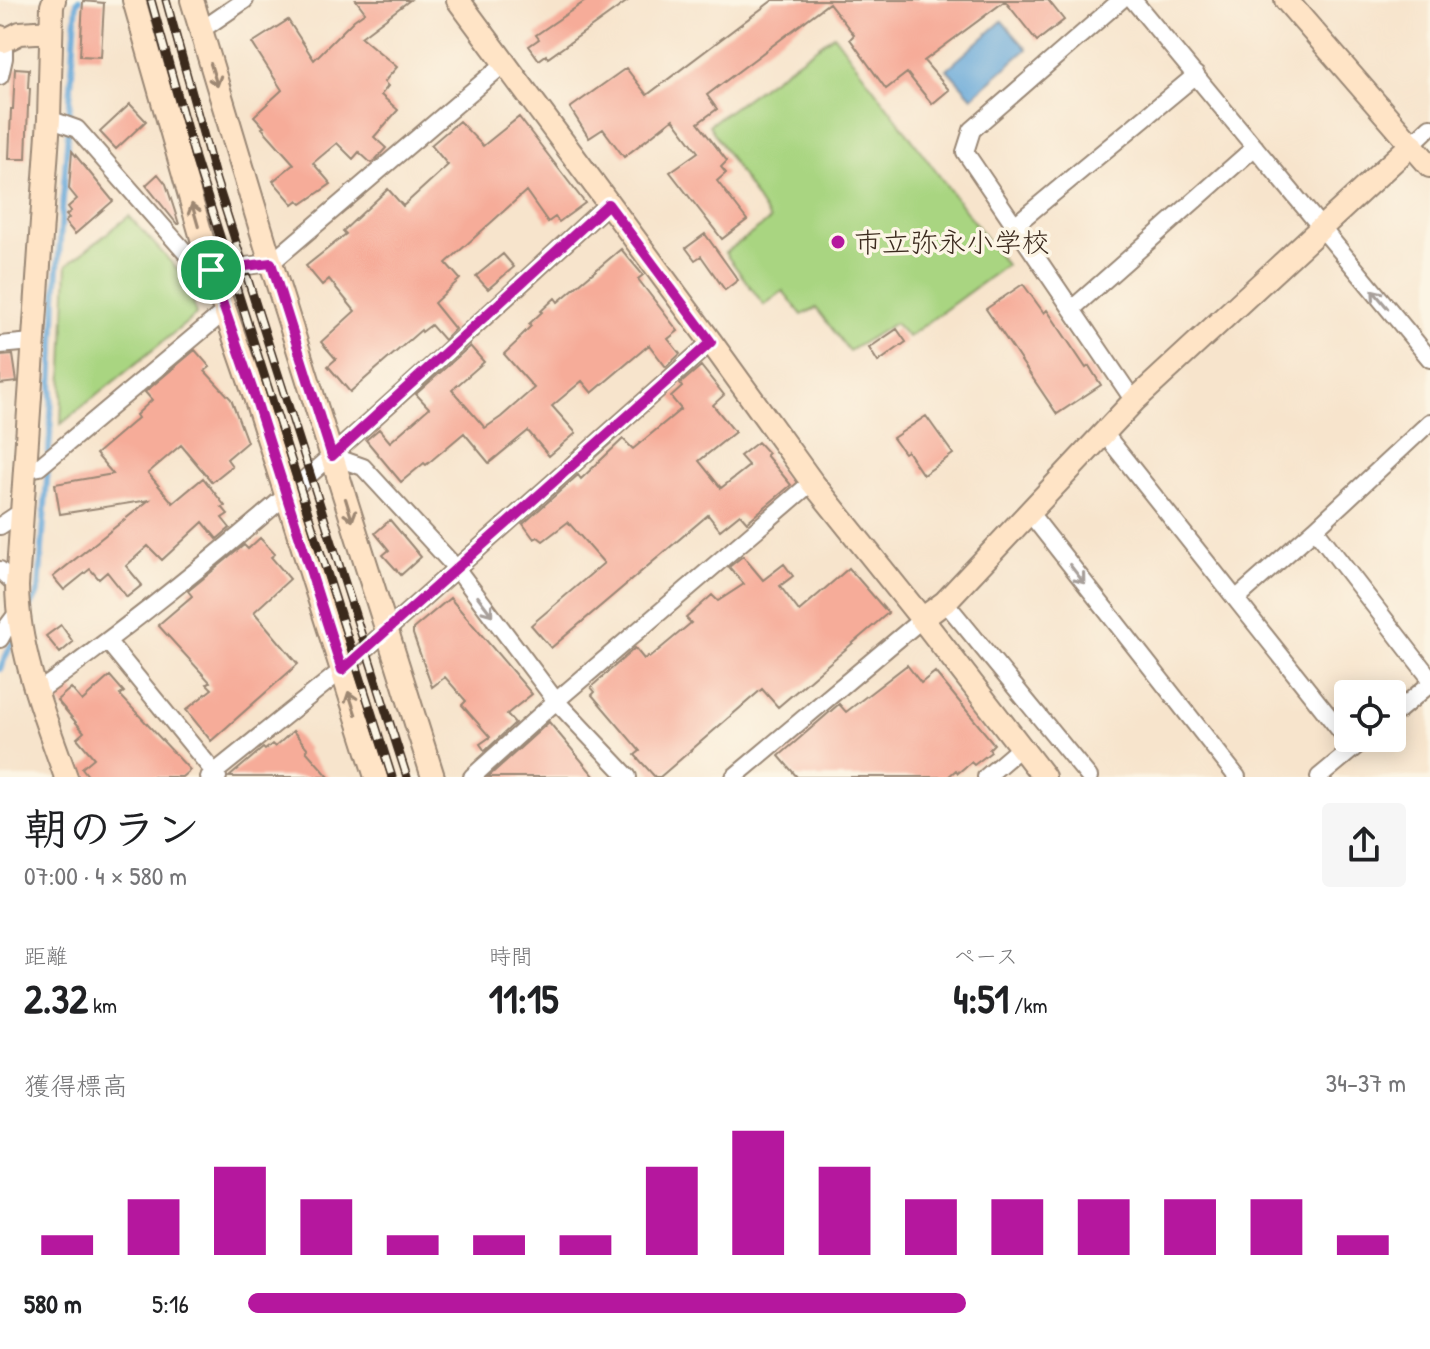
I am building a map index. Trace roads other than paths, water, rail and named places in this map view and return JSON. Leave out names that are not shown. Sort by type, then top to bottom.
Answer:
[{"type":"street","points":[[54,0],[49,119],[32,342],[32,468],[23,514],[17,586],[18,612],[36,693],[66,777]]},
{"type":"street","points":[[134,0],[211,270],[376,777]]},
{"type":"street","points":[[192,0],[271,263],[433,777]]},
{"type":"street","points":[[200,31],[245,0]]},
{"type":"street","points":[[458,0],[812,482],[1044,777]]},
{"type":"street","points":[[1121,0],[972,130],[965,152],[1134,401]]},
{"type":"street","points":[[1133,0],[1430,359]]},
{"type":"street","points":[[1286,0],[1430,166]]},
{"type":"street","points":[[0,76],[4,58],[2,39],[20,33],[51,31]]},
{"type":"street","points":[[49,119],[77,129],[193,261],[211,270],[271,263],[505,63]]},
{"type":"street","points":[[1015,225],[1196,75]]},
{"type":"street","points":[[734,777],[945,602],[1134,401],[1430,127]]},
{"type":"street","points":[[1072,309],[1255,147]]},
{"type":"street","points":[[36,693],[108,642],[332,456],[608,204]]},
{"type":"street","points":[[32,468],[58,450],[225,311]]},
{"type":"street","points":[[0,345],[32,342]]},
{"type":"street","points":[[108,642],[214,776],[342,670],[711,342]]},
{"type":"street","points":[[1236,599],[1430,422]]},
{"type":"street","points":[[1104,433],[1236,599],[1334,713]]},
{"type":"street","points":[[332,456],[363,467],[456,568],[556,701],[622,771]]},
{"type":"street","points":[[472,777],[812,482]]},
{"type":"street","points":[[1029,512],[1237,777]]},
{"type":"street","points":[[0,526],[23,514]]},
{"type":"street","points":[[1315,529],[1430,681],[1406,703]]},
{"type":"street","points":[[0,570],[17,586]]},
{"type":"street","points":[[945,602],[1089,777]]},
{"type":"street","points":[[0,639],[18,612]]},
{"type":"street","points":[[986,777],[1020,748]]},
{"type":"street","points":[[1319,777],[1349,752]]},
{"type":"water","points":[[1002,21],[1027,49],[972,97],[947,69]]},
{"type":"waterway","points":[[26,616],[39,591],[56,298],[79,0]]},
{"type":"waterway","points":[[0,669],[15,636]]},
{"type":"railway","points":[[151,0],[195,158],[392,777]]},
{"type":"railway","points":[[166,0],[216,180],[407,777]]},
{"type":"place","name":"市立弥永小学校","points":[[838,242]]}]
